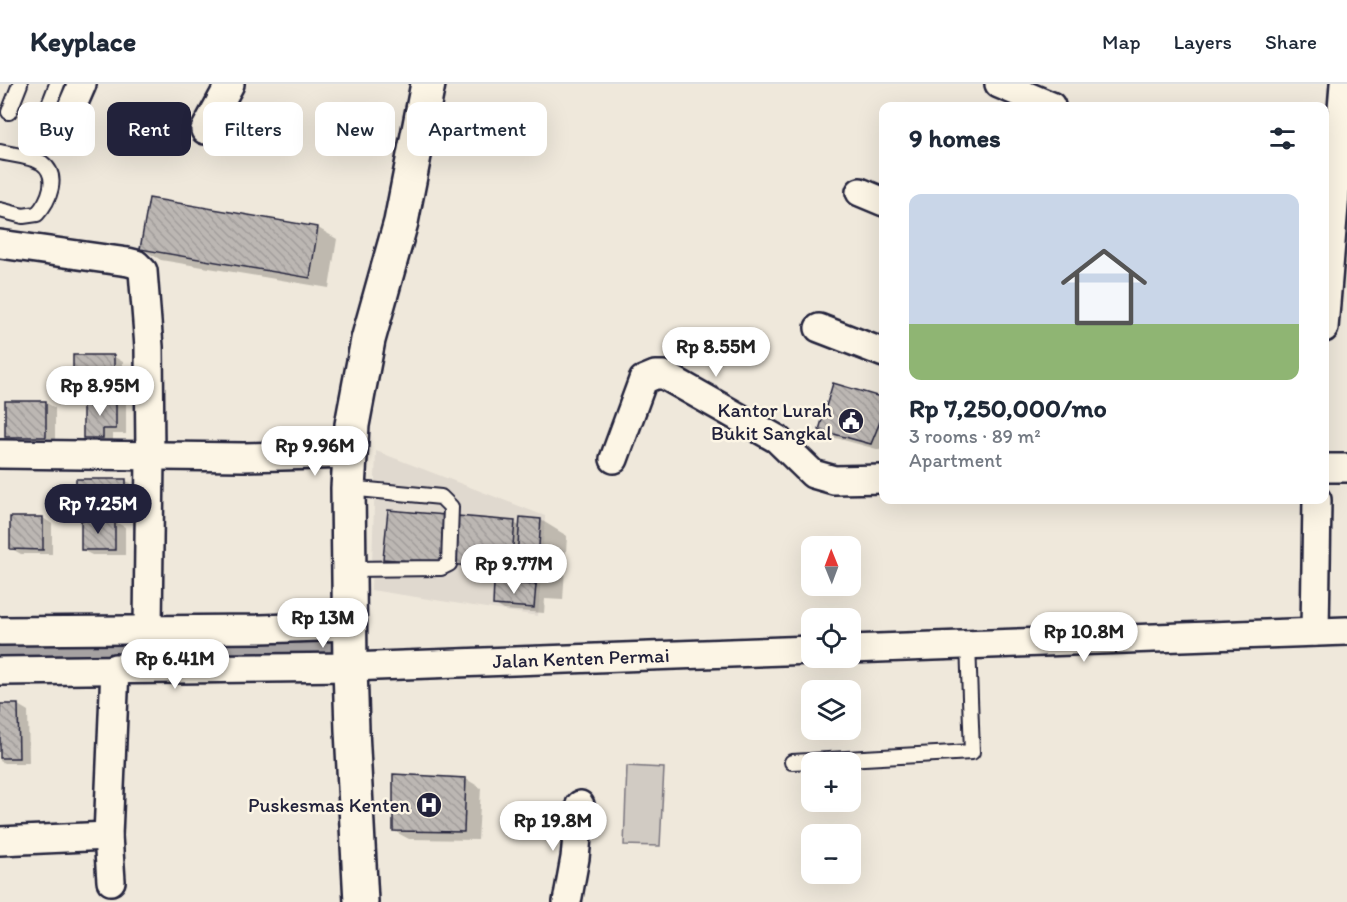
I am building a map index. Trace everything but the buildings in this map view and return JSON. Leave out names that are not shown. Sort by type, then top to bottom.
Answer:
[{"type":"main road","points":[[361,902],[351,730],[348,488],[352,425],[368,340],[401,222],[428,84]]},
{"type":"street","points":[[69,102],[82,84]]},
{"type":"street","points":[[220,102],[230,84]]},
{"type":"street","points":[[1329,218],[1342,154],[1344,84]]},
{"type":"street","points":[[1012,87],[1043,102]]},
{"type":"street","points":[[0,244],[128,262],[136,264],[143,271],[148,347],[150,456],[148,629]]},
{"type":"street","points":[[819,328],[879,351]]},
{"type":"street","points":[[614,459],[643,380],[655,375],[664,375],[777,439],[813,474],[834,480],[879,479]]},
{"type":"street","points":[[0,454],[244,457],[350,454]]},
{"type":"street","points":[[1329,468],[1347,468]]},
{"type":"street","points":[[1316,632],[1317,504]]},
{"type":"street","points":[[0,631],[350,626]]},
{"type":"street","points":[[861,649],[1347,630]]},
{"type":"street","name":"Jalan Kenten Permai","points":[[0,671],[350,667],[801,650]]},
{"type":"street","points":[[111,881],[108,836],[114,668]]},
{"type":"street","points":[[567,902],[575,858],[580,805]]},
{"type":"street","points":[[0,841],[108,836]]},
{"type":"lane","points":[[9,112],[20,84]]},
{"type":"lane","points":[[56,102],[57,84]]},
{"type":"lane","points":[[0,152],[41,163],[49,172],[51,182],[49,195],[37,214],[23,216],[0,210]]},
{"type":"lane","points":[[348,488],[441,497],[451,507],[449,564],[441,568],[349,569]]},
{"type":"lane","points":[[792,762],[972,752],[968,644]]},
{"type":"shaded area","points":[[376,451],[545,516],[538,616],[371,590]]},
{"type":"shaded area","points":[[627,766],[664,768],[660,846],[624,845]]},
{"type":"waterway","points":[[0,651],[298,647],[347,644]]},
{"type":"place","name":"Kantor Lurah Bukit Sangkal","points":[[851,421]]},
{"type":"place","name":"Puskesmas Kenten","points":[[429,805]]}]
